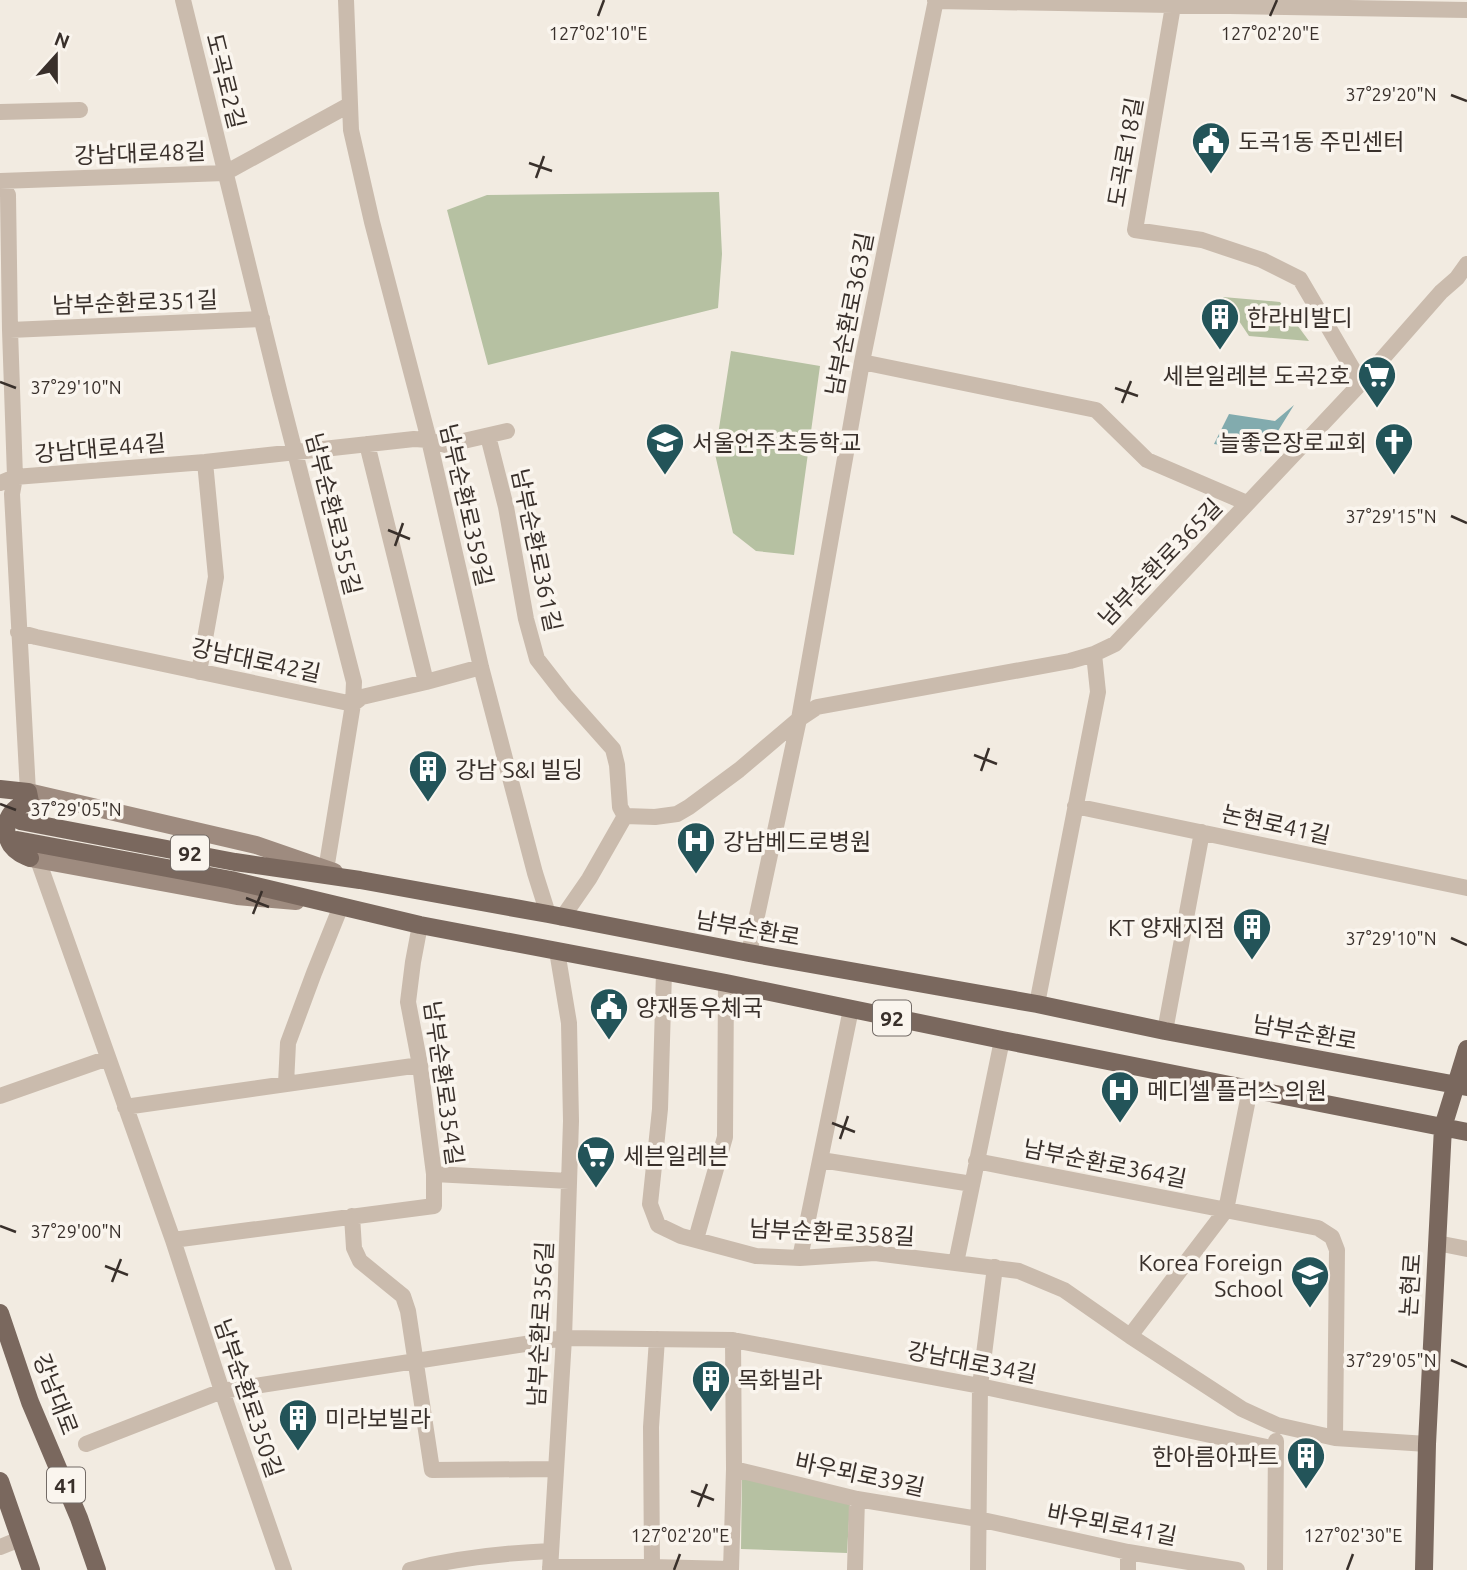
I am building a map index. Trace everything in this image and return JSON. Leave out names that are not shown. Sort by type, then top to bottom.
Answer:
[{"type":"main road","points":[[0,791],[28,792],[256,845],[360,880]]},
{"type":"main road","points":[[28,792],[30,802],[11,810],[4,828],[10,845],[34,859]]},
{"type":"main road","name":"남부순환로","points":[[20,821],[234,862],[360,880],[1037,1004],[1165,1031],[1461,1086]]},
{"type":"main road","name":"92","points":[[17,840],[231,880],[420,925],[726,983],[1467,1132]]},
{"type":"main road","points":[[0,850],[34,859],[237,896],[341,906]]},
{"type":"main road","name":"논현로","points":[[1423,1570],[1443,1127],[1461,1086],[1467,1049]]},
{"type":"main road","name":"강남대로","points":[[0,1313],[30,1402],[69,1494],[97,1570]]},
{"type":"main road","points":[[0,1481],[31,1570]]},
{"type":"street","name":"도곡로2길","points":[[183,0],[225,173]]},
{"type":"street","name":"남부순환로359길","points":[[346,0],[351,130],[429,440],[481,667],[532,860],[555,916]]},
{"type":"street","points":[[935,1],[1174,2],[1467,10]]},
{"type":"street","name":"남부순환로363길","points":[[749,953],[799,719],[862,362],[935,1]]},
{"type":"street","name":"도곡로18길","points":[[1174,2],[1135,230],[1202,240],[1262,260],[1300,279],[1360,383]]},
{"type":"street","name":"강남대로48길","points":[[0,181],[225,173],[349,105]]},
{"type":"street","points":[[0,112],[80,110]]},
{"type":"street","name":"남부순환로355길","points":[[225,173],[354,682],[353,704],[326,870]]},
{"type":"street","points":[[0,181],[8,194],[10,330],[7,480],[12,494],[28,792]]},
{"type":"street","name":"남부순환로365길","points":[[1037,1004],[1098,692],[1094,654],[1115,644],[1360,383],[1441,292],[1462,279],[1467,264]]},
{"type":"street","name":"남부순환로351길","points":[[10,330],[262,319]]},
{"type":"street","points":[[862,362],[1096,410],[1147,460],[1247,503]]},
{"type":"street","name":"강남대로44길","points":[[7,480],[414,439],[446,445],[507,431]]},
{"type":"street","name":"남부순환로361길","points":[[488,436],[506,507],[526,619],[537,659],[565,695],[614,749],[620,807],[625,816]]},
{"type":"street","points":[[367,444],[426,682]]},
{"type":"street","points":[[199,672],[216,577],[205,462]]},
{"type":"street","name":"강남대로42길","points":[[19,632],[353,704]]},
{"type":"street","points":[[555,916],[589,879],[625,816],[655,817],[677,814],[739,770],[817,707],[1070,661],[1094,654]]},
{"type":"street","points":[[353,704],[362,697],[481,667]]},
{"type":"street","name":"논현로41길","points":[[1075,806],[1467,888]]},
{"type":"street","points":[[1165,1031],[1202,832]]},
{"type":"street","name":"남부순환로350길","points":[[34,859],[173,1240],[284,1570]]},
{"type":"street","points":[[286,1084],[288,1043],[341,906]]},
{"type":"street","name":"남부순환로354길","points":[[352,1216],[434,1206],[435,1174],[408,1002],[420,925]]},
{"type":"street","name":"남부순환로356길","points":[[550,1562],[564,1338],[571,1121],[569,1023],[557,951]]},
{"type":"street","name":"남부순환로358길","points":[[664,972],[660,1109],[650,1204],[658,1225],[681,1236],[756,1256],[800,1258],[875,1253],[1020,1271],[1063,1290],[1242,1409],[1278,1425],[1335,1438],[1427,1444]]},
{"type":"street","points":[[696,1239],[725,1137],[726,983]]},
{"type":"street","points":[[800,1258],[851,1009]]},
{"type":"street","points":[[956,1263],[1002,1040]]},
{"type":"street","points":[[0,1096],[108,1058]]},
{"type":"street","points":[[125,1107],[420,1065]]},
{"type":"street","points":[[1130,1336],[1226,1210],[1250,1089]]},
{"type":"street","points":[[821,1160],[972,1184]]},
{"type":"street","name":"남부순환로364길","points":[[976,1161],[1318,1228],[1332,1237],[1338,1250],[1335,1438]]},
{"type":"street","points":[[435,1174],[569,1181]]},
{"type":"street","points":[[173,1240],[352,1216],[354,1248],[360,1261],[403,1296],[408,1311],[432,1470],[556,1469]]},
{"type":"street","points":[[1437,1243],[1467,1249]]},
{"type":"street","points":[[978,1570],[980,1386],[996,1268]]},
{"type":"street","name":"강남대로34길","points":[[86,1444],[222,1391],[564,1338],[733,1340],[980,1386],[1276,1449]]},
{"type":"street","points":[[652,1567],[651,1427],[657,1339]]},
{"type":"street","points":[[410,1570],[506,1553],[550,1562],[731,1569],[734,1469],[733,1340]]},
{"type":"street","points":[[1275,1570],[1278,1425]]},
{"type":"street","name":"바우뫼로39길","points":[[734,1469],[857,1499],[978,1520]]},
{"type":"street","points":[[855,1570],[857,1499]]},
{"type":"street","name":"바우뫼로41길","points":[[978,1520],[1128,1552],[1237,1570]]},
{"type":"street","points":[[0,1546],[20,1539]]},
{"type":"street","points":[[1128,1552],[1128,1570]]},
{"type":"green space","points":[[719,192],[722,254],[718,308],[488,365],[447,210],[487,195]]},
{"type":"green space","points":[[1223,297],[1280,302],[1309,341],[1249,336]]},
{"type":"green space","points":[[731,351],[820,366],[794,555],[756,551],[733,533],[715,454]]},
{"type":"green space","points":[[742,1476],[850,1503],[847,1553],[741,1549]]},
{"type":"water","points":[[1294,405],[1265,452],[1214,444],[1229,414],[1275,421]]},
{"type":"place","name":"도곡1동 주민센터","points":[[1211,175]]},
{"type":"place","name":"한라비발디","points":[[1220,351]]},
{"type":"place","name":"세븐일레븐 도곡2호","points":[[1377,409]]},
{"type":"place","name":"서울언주초등학교","points":[[665,476]]},
{"type":"place","name":"늘좋은장로교회","points":[[1394,476]]},
{"type":"place","name":"강남 S&I 빌딩","points":[[428,803]]},
{"type":"place","name":"강남베드로병원","points":[[696,875]]},
{"type":"place","name":"KT 양재지점","points":[[1252,961]]},
{"type":"place","name":"양재동우체국","points":[[609,1041]]},
{"type":"place","name":"메디셀 플러스 의원","points":[[1120,1124]]},
{"type":"place","name":"세븐일레븐","points":[[596,1189]]},
{"type":"place","name":"Korea Foreign School","points":[[1310,1309]]},
{"type":"place","name":"목화빌라","points":[[711,1413]]},
{"type":"place","name":"미라보빌라","points":[[298,1452]]},
{"type":"place","name":"한아름아파트","points":[[1306,1490]]}]
